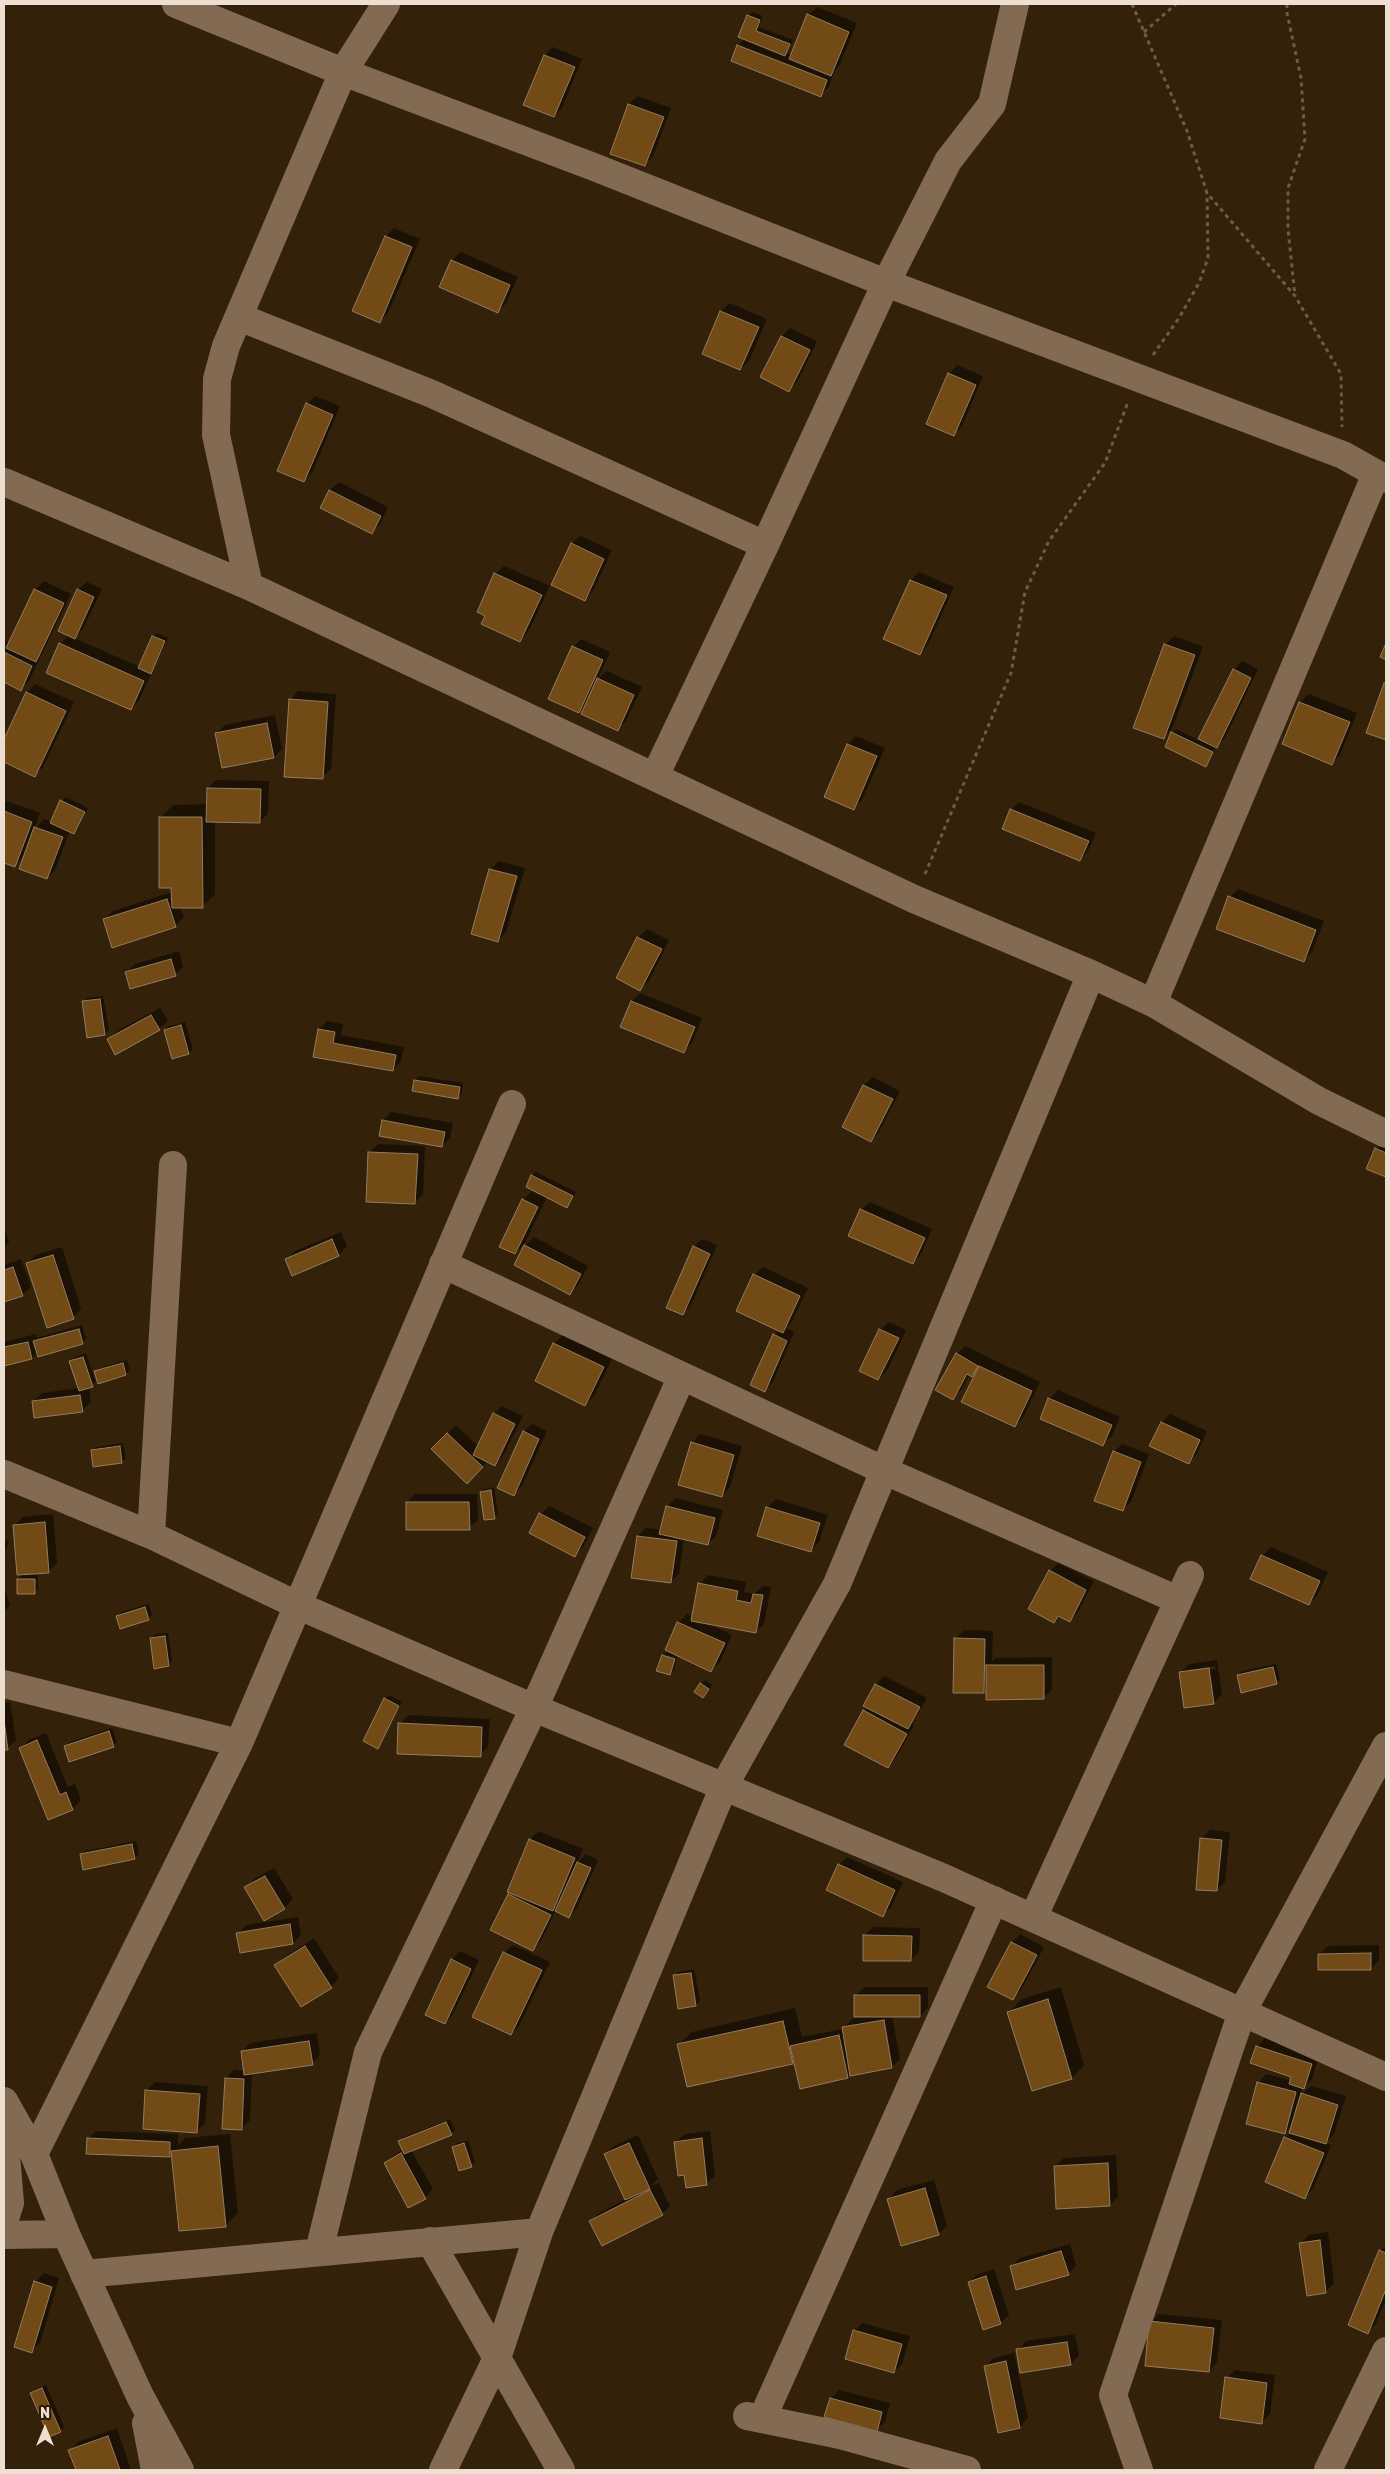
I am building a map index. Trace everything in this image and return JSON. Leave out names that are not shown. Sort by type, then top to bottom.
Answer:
[{"type":"street","points":[[176,4],[343,72],[594,167],[886,283],[1343,455],[1381,476],[1154,1003]]},
{"type":"street","points":[[249,586],[216,436],[217,379],[226,346],[343,72],[386,4]]},
{"type":"street","points":[[655,776],[765,545],[886,283],[948,161],[992,104],[1015,4]]},
{"type":"street","points":[[239,317],[432,394],[765,545]]},
{"type":"street","points":[[4,482],[249,586],[914,899],[1091,974],[1154,1003],[1319,1101],[1386,1134]]},
{"type":"street","points":[[444,2470],[497,2358],[540,2232],[724,1786],[837,1584],[1091,974]]},
{"type":"street","points":[[34,2154],[239,1743],[512,1104]]},
{"type":"street","points":[[151,1535],[173,1164]]},
{"type":"street","points":[[444,1264],[885,1471],[1178,1600]]},
{"type":"street","points":[[319,2251],[368,2052],[534,1708],[682,1376]]},
{"type":"street","points":[[4,1474],[151,1535],[299,1606],[534,1708],[994,1900],[1386,2077]]},
{"type":"street","points":[[1033,1918],[1190,1575]]},
{"type":"street","points":[[4,1684],[239,1743]]},
{"type":"street","points":[[1139,2470],[1113,2395],[1242,2012],[1386,1746]]},
{"type":"street","points":[[967,2470],[840,2435],[754,2417],[994,1900]]},
{"type":"street","points":[[4,2101],[34,2154],[66,2234],[140,2396],[180,2470]]},
{"type":"street","points":[[4,2131],[10,2203],[4,2222]]},
{"type":"street","points":[[84,2274],[540,2232]]},
{"type":"street","points":[[4,2235],[66,2234]]},
{"type":"street","points":[[430,2241],[561,2470]]},
{"type":"street","points":[[1328,2470],[1386,2350]]},
{"type":"street","points":[[140,2396],[155,2470]]},
{"type":"path","points":[[914,899],[1011,673],[1025,592],[1049,541],[1105,464],[1137,377],[1179,318],[1199,283],[1208,258],[1207,193],[1187,132],[1132,4]]},
{"type":"path","points":[[1144,32],[1176,4]]},
{"type":"path","points":[[1287,4],[1286,13],[1301,78],[1305,139],[1288,188],[1288,229],[1295,296]]},
{"type":"path","points":[[1207,193],[1295,296],[1341,374],[1343,455]]},
{"type":"building","points":[[807,14],[849,32],[831,76],[789,59]]},
{"type":"building","points":[[747,15],[760,20],[756,31],[790,44],[785,56],[738,37]]},
{"type":"building","points":[[737,45],[827,80],[821,97],[731,61]]},
{"type":"building","points":[[544,55],[575,67],[554,117],[523,105]]},
{"type":"building","points":[[628,104],[664,117],[645,166],[610,154]]},
{"type":"building","points":[[385,236],[412,247],[380,323],[352,311]]},
{"type":"building","points":[[451,260],[510,285],[498,313],[439,287]]},
{"type":"building","points":[[720,311],[759,327],[740,370],[702,354]]},
{"type":"building","points":[[781,336],[810,350],[789,392],[760,377]]},
{"type":"building","points":[[948,373],[976,385],[954,436],[926,424]]},
{"type":"building","points":[[306,403],[333,415],[304,482],[277,471]]},
{"type":"building","points":[[329,490],[381,516],[372,534],[320,508]]},
{"type":"building","points":[[571,543],[604,559],[585,601],[551,585]]},
{"type":"building","points":[[494,573],[542,595],[520,642],[481,624],[485,616],[477,612]]},
{"type":"building","points":[[910,580],[947,595],[920,655],[883,639]]},
{"type":"building","points":[[34,589],[64,603],[36,662],[6,648]]},
{"type":"building","points":[[77,589],[94,597],[75,639],[58,631]]},
{"type":"building","points":[[152,636],[165,641],[151,674],[138,668]]},
{"type":"building","points":[[59,643],[144,681],[131,710],[46,673]]},
{"type":"building","points":[[1386,643],[1386,660],[1380,657]]},
{"type":"building","points":[[1164,644],[1195,655],[1164,739],[1133,728]]},
{"type":"building","points":[[572,646],[603,660],[579,713],[548,699]]},
{"type":"building","points":[[4,652],[32,666],[21,691],[4,682]]},
{"type":"building","points":[[1233,669],[1251,678],[1217,748],[1198,739]]},
{"type":"building","points":[[597,678],[634,695],[618,731],[581,714]]},
{"type":"building","points":[[1384,683],[1386,684],[1386,740],[1366,733]]},
{"type":"building","points":[[26,692],[66,711],[35,777],[4,762],[4,739]]},
{"type":"building","points":[[289,699],[328,702],[323,779],[284,777]]},
{"type":"building","points":[[1299,702],[1350,722],[1332,765],[1282,744]]},
{"type":"building","points":[[267,723],[274,758],[222,768],[215,733]]},
{"type":"building","points":[[1171,732],[1213,752],[1206,767],[1165,747]]},
{"type":"building","points":[[847,744],[877,756],[854,810],[824,797]]},
{"type":"building","points":[[207,788],[261,789],[260,823],[206,822]]},
{"type":"building","points":[[60,800],[85,812],[74,834],[50,823]]},
{"type":"building","points":[[1010,809],[1089,841],[1080,861],[1002,829]]},
{"type":"building","points":[[4,811],[32,822],[15,867],[4,863]]},
{"type":"building","points":[[159,817],[202,817],[203,908],[172,908],[171,888],[159,888]]},
{"type":"building","points":[[34,827],[63,837],[47,879],[19,869]]},
{"type":"building","points":[[489,869],[517,876],[498,942],[471,934]]},
{"type":"building","points":[[1228,896],[1316,930],[1304,962],[1216,929]]},
{"type":"building","points":[[167,899],[176,927],[112,948],[103,919]]},
{"type":"building","points":[[637,937],[662,949],[640,991],[616,978]]},
{"type":"building","points":[[171,959],[176,976],[130,989],[125,972]]},
{"type":"building","points":[[100,999],[105,1035],[87,1038],[82,1001]]},
{"type":"building","points":[[631,1001],[695,1027],[684,1053],[620,1027]]},
{"type":"building","points":[[151,1015],[160,1030],[115,1055],[107,1039]]},
{"type":"building","points":[[181,1025],[189,1054],[172,1059],[164,1030]]},
{"type":"building","points":[[318,1029],[335,1032],[333,1043],[396,1055],[393,1071],[313,1057]]},
{"type":"building","points":[[414,1080],[460,1087],[458,1099],[412,1091]]},
{"type":"building","points":[[863,1085],[893,1099],[871,1142],[842,1127]]},
{"type":"building","points":[[382,1120],[445,1132],[442,1147],[379,1136]]},
{"type":"building","points":[[1375,1148],[1386,1153],[1386,1177],[1366,1169]]},
{"type":"building","points":[[368,1152],[418,1154],[415,1204],[366,1202]]},
{"type":"building","points":[[531,1175],[573,1196],[567,1208],[526,1187]]},
{"type":"building","points":[[522,1199],[538,1207],[515,1254],[499,1247]]},
{"type":"building","points":[[860,1209],[925,1238],[913,1264],[848,1236]]},
{"type":"building","points":[[332,1239],[339,1256],[292,1276],[285,1259]]},
{"type":"building","points":[[524,1245],[581,1274],[570,1295],[514,1265]]},
{"type":"building","points":[[693,1246],[710,1254],[683,1315],[666,1308]]},
{"type":"building","points":[[53,1255],[74,1319],[47,1328],[26,1263]]},
{"type":"building","points":[[13,1267],[23,1296],[4,1302],[4,1270]]},
{"type":"building","points":[[753,1274],[800,1296],[783,1333],[736,1311]]},
{"type":"building","points":[[79,1329],[83,1344],[38,1357],[33,1341]]},
{"type":"building","points":[[879,1329],[899,1338],[878,1380],[859,1371]]},
{"type":"building","points":[[773,1334],[787,1341],[765,1392],[750,1385]]},
{"type":"building","points":[[28,1342],[32,1359],[4,1366],[4,1347]]},
{"type":"building","points":[[553,1343],[604,1367],[585,1406],[535,1381]]},
{"type":"building","points":[[956,1353],[978,1366],[972,1377],[967,1374],[953,1400],[935,1390]]},
{"type":"building","points":[[83,1357],[93,1387],[79,1391],[69,1361]]},
{"type":"building","points":[[123,1363],[126,1375],[98,1384],[94,1371]]},
{"type":"building","points":[[979,1366],[1032,1391],[1015,1427],[961,1402]]},
{"type":"building","points":[[80,1395],[83,1412],[34,1418],[32,1401]]},
{"type":"building","points":[[1048,1398],[1112,1425],[1103,1446],[1040,1419]]},
{"type":"building","points":[[493,1413],[515,1424],[495,1466],[473,1455]]},
{"type":"building","points":[[1161,1422],[1200,1440],[1189,1464],[1149,1446]]},
{"type":"building","points":[[523,1431],[539,1439],[514,1496],[497,1488]]},
{"type":"building","points":[[447,1433],[483,1467],[467,1484],[431,1449]]},
{"type":"building","points":[[691,1442],[734,1455],[722,1497],[678,1485]]},
{"type":"building","points":[[120,1446],[122,1463],[93,1467],[91,1450]]},
{"type":"building","points":[[1113,1451],[1141,1462],[1123,1511],[1094,1501]]},
{"type":"building","points":[[491,1490],[495,1519],[484,1520],[480,1492]]},
{"type":"building","points":[[406,1502],[469,1502],[470,1530],[406,1530]]},
{"type":"building","points":[[666,1506],[715,1518],[708,1545],[659,1534]]},
{"type":"building","points":[[766,1507],[820,1523],[811,1552],[757,1536]]},
{"type":"building","points":[[539,1513],[585,1537],[575,1557],[529,1533]]},
{"type":"building","points":[[45,1522],[49,1573],[17,1575],[13,1525]]},
{"type":"building","points":[[637,1536],[677,1541],[671,1583],[631,1578]]},
{"type":"building","points":[[1261,1555],[1320,1581],[1309,1605],[1250,1579]]},
{"type":"building","points":[[1049,1570],[1086,1590],[1070,1622],[1058,1616],[1054,1623],[1028,1609]]},
{"type":"building","points":[[17,1579],[35,1579],[35,1594],[17,1594]]},
{"type":"building","points":[[698,1583],[738,1591],[736,1600],[751,1603],[753,1594],[763,1595],[756,1633],[691,1621]]},
{"type":"building","points":[[145,1607],[149,1620],[120,1629],[116,1616]]},
{"type":"building","points":[[677,1622],[725,1643],[711,1672],[665,1650]]},
{"type":"building","points":[[165,1636],[169,1666],[154,1669],[150,1638]]},
{"type":"building","points":[[954,1638],[985,1639],[984,1693],[953,1693]]},
{"type":"building","points":[[662,1655],[675,1659],[670,1675],[656,1671]]},
{"type":"building","points":[[986,1665],[1044,1665],[1044,1699],[986,1700]]},
{"type":"building","points":[[1273,1667],[1277,1684],[1241,1693],[1237,1675]]},
{"type":"building","points":[[1209,1668],[1214,1704],[1184,1708],[1179,1672]]},
{"type":"building","points":[[700,1683],[709,1689],[703,1698],[694,1692]]},
{"type":"building","points":[[875,1684],[920,1707],[908,1729],[863,1706]]},
{"type":"building","points":[[384,1698],[399,1706],[378,1749],[363,1741]]},
{"type":"building","points":[[863,1710],[907,1734],[888,1768],[844,1745]]},
{"type":"building","points":[[4,1720],[8,1750],[4,1750]]},
{"type":"building","points":[[398,1723],[482,1727],[481,1757],[397,1754]]},
{"type":"building","points":[[109,1731],[114,1747],[69,1762],[64,1746]]},
{"type":"building","points":[[37,1740],[60,1795],[66,1792],[73,1810],[48,1820],[19,1748]]},
{"type":"building","points":[[1200,1838],[1222,1840],[1217,1891],[1196,1890]]},
{"type":"building","points":[[529,1839],[575,1858],[553,1911],[507,1892]]},
{"type":"building","points":[[132,1844],[135,1859],[83,1870],[80,1854]]},
{"type":"building","points":[[577,1862],[591,1868],[569,1918],[555,1911]]},
{"type":"building","points":[[838,1864],[895,1890],[883,1917],[826,1890]]},
{"type":"building","points":[[265,1876],[285,1909],[264,1921],[244,1887]]},
{"type":"building","points":[[508,1894],[551,1915],[533,1951],[490,1930]]},
{"type":"building","points":[[290,1924],[293,1944],[240,1953],[236,1933]]},
{"type":"building","points":[[863,1935],[912,1936],[911,1961],[863,1961]]},
{"type":"building","points":[[1011,1942],[1037,1955],[1013,2000],[987,1987]]},
{"type":"building","points":[[305,1946],[332,1988],[301,2007],[274,1965]]},
{"type":"building","points":[[503,1952],[542,1970],[511,2035],[472,2017]]},
{"type":"building","points":[[1371,1953],[1371,1970],[1318,1970],[1318,1954]]},
{"type":"building","points":[[451,1959],[471,1969],[445,2024],[425,2015]]},
{"type":"building","points":[[691,1973],[696,2006],[678,2009],[673,1975]]},
{"type":"building","points":[[854,1995],[920,1995],[920,2017],[854,2017]]},
{"type":"building","points":[[1048,1999],[1072,2079],[1032,2091],[1007,2012]]},
{"type":"building","points":[[884,2020],[892,2068],[850,2076],[842,2027]]},
{"type":"building","points":[[783,2021],[793,2064],[687,2087],[677,2044]]},
{"type":"building","points":[[839,2035],[848,2078],[800,2089],[790,2046]]},
{"type":"building","points":[[309,2041],[313,2065],[244,2075],[241,2051]]},
{"type":"building","points":[[1256,2046],[1312,2064],[1304,2089],[1289,2084],[1291,2077],[1250,2063]]},
{"type":"building","points":[[225,2078],[244,2079],[242,2130],[222,2129]]},
{"type":"building","points":[[1257,2082],[1296,2092],[1285,2134],[1246,2124]]},
{"type":"building","points":[[145,2090],[200,2094],[197,2133],[143,2129]]},
{"type":"building","points":[[1301,2093],[1338,2105],[1326,2144],[1289,2133]]},
{"type":"building","points":[[446,2122],[452,2135],[404,2154],[398,2141]]},
{"type":"building","points":[[1284,2137],[1324,2153],[1305,2199],[1265,2182]]},
{"type":"building","points":[[87,2138],[170,2142],[170,2157],[86,2154]]},
{"type":"building","points":[[702,2138],[707,2185],[686,2188],[684,2175],[678,2176],[674,2142]]},
{"type":"building","points":[[464,2143],[472,2167],[459,2171],[452,2147]]},
{"type":"building","points":[[629,2143],[650,2189],[625,2200],[604,2154]]},
{"type":"building","points":[[218,2146],[226,2227],[179,2231],[171,2151]]},
{"type":"building","points":[[401,2153],[426,2199],[408,2208],[384,2163]]},
{"type":"building","points":[[1108,2163],[1110,2206],[1056,2209],[1054,2166]]},
{"type":"building","points":[[925,2188],[939,2235],[901,2246],[887,2199]]},
{"type":"building","points":[[650,2190],[663,2215],[602,2246],[589,2221]]},
{"type":"building","points":[[1320,2240],[1326,2293],[1307,2296],[1299,2243]]},
{"type":"building","points":[[1379,2250],[1386,2253],[1386,2289],[1368,2334],[1348,2325]]},
{"type":"building","points":[[1061,2251],[1069,2275],[1016,2290],[1010,2266]]},
{"type":"building","points":[[986,2276],[1001,2324],[983,2330],[968,2282]]},
{"type":"building","points":[[34,2281],[52,2287],[32,2353],[14,2347]]},
{"type":"building","points":[[1149,2321],[1214,2328],[1209,2372],[1145,2366]]},
{"type":"building","points":[[853,2330],[902,2344],[894,2373],[845,2359]]},
{"type":"building","points":[[1067,2342],[1071,2365],[1020,2373],[1016,2349]]},
{"type":"building","points":[[1006,2361],[1020,2428],[998,2433],[984,2366]]},
{"type":"building","points":[[1225,2377],[1267,2383],[1262,2424],[1220,2418]]},
{"type":"building","points":[[42,2388],[61,2432],[49,2437],[30,2393]]},
{"type":"building","points":[[830,2398],[882,2412],[877,2432],[824,2417]]},
{"type":"building","points":[[108,2436],[120,2470],[76,2470],[68,2450]]}]
